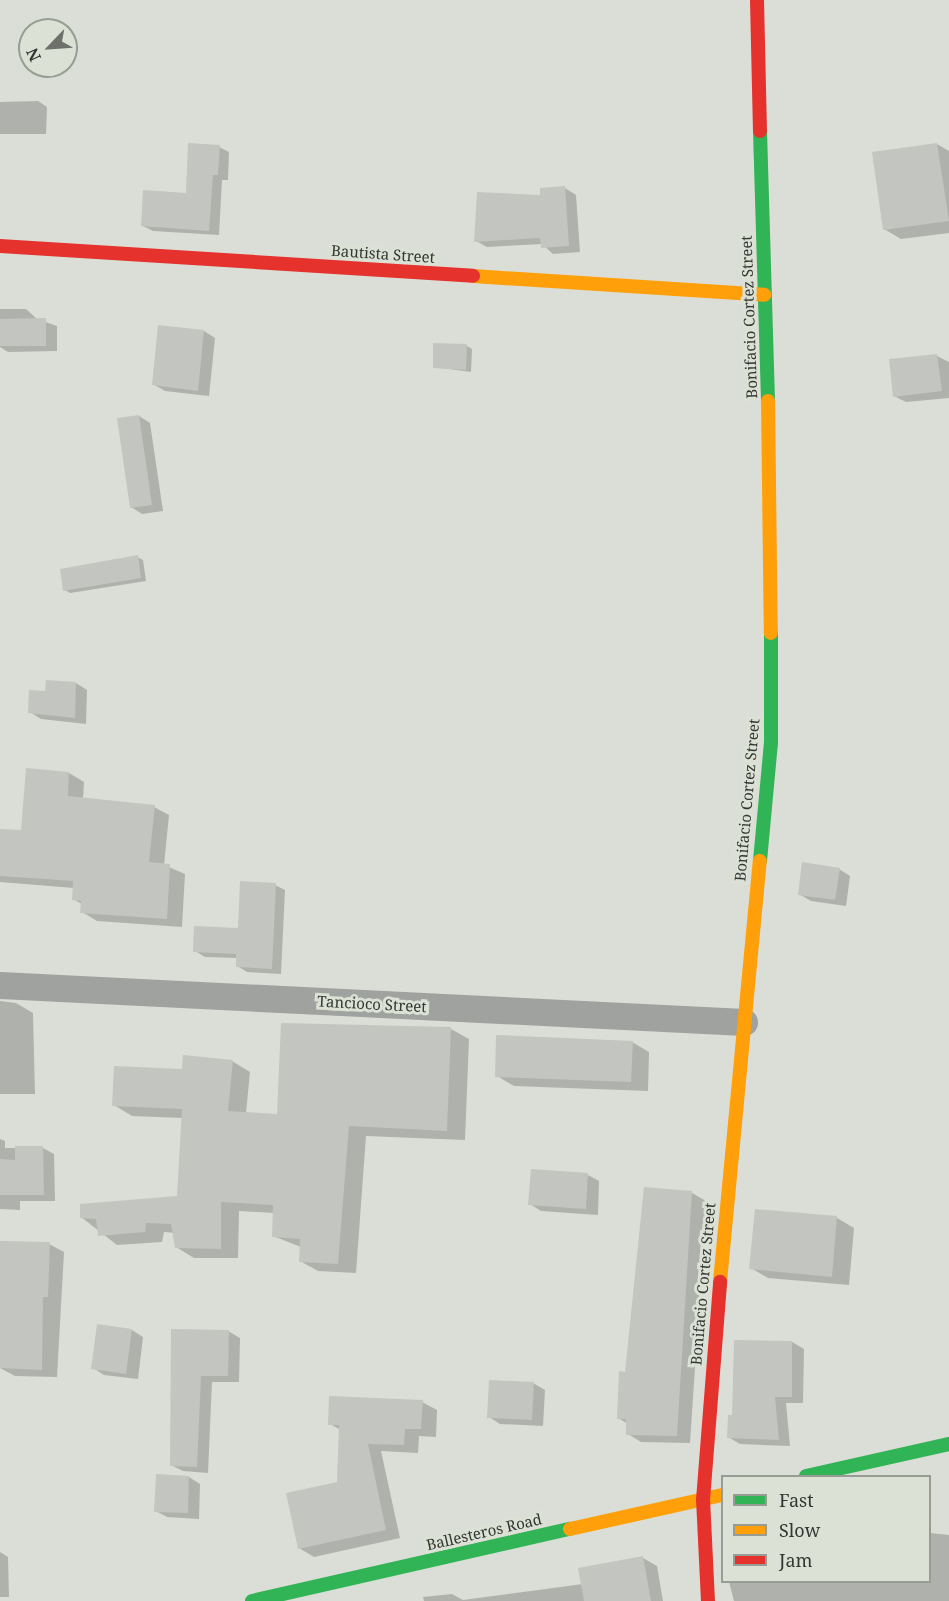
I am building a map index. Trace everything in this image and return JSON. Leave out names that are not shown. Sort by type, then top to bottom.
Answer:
[{"type":"street","name":"Bonifacio Cortez Street","points":[[708,1601],[703,1500],[744,1022],[771,743],[765,295],[756,0]]},
{"type":"street","name":"Bautista Street","points":[[0,246],[765,295]]},
{"type":"street","name":"Tancioco Street","points":[[0,985],[744,1022]]},
{"type":"street","points":[[810,1475],[949,1444]]},
{"type":"street","name":"Ballesteros Road","points":[[252,1601],[721,1496]]},
{"type":"building","points":[[188,143],[220,145],[218,175],[213,175],[209,231],[141,226],[143,190],[186,193]]},
{"type":"building","points":[[937,143],[949,221],[883,230],[872,152]]},
{"type":"building","points":[[565,186],[569,246],[541,248],[540,238],[474,242],[477,192],[540,195],[540,188]]},
{"type":"building","points":[[46,318],[46,346],[0,346],[0,319]]},
{"type":"building","points":[[158,325],[204,330],[198,391],[152,385]]},
{"type":"building","points":[[433,343],[467,344],[466,370],[433,368]]},
{"type":"building","points":[[937,354],[942,391],[893,397],[889,359]]},
{"type":"building","points":[[139,415],[152,505],[130,508],[117,418]]},
{"type":"building","points":[[138,555],[141,578],[63,591],[60,569]]},
{"type":"building","points":[[46,680],[76,682],[75,718],[28,713],[29,690],[45,691]]},
{"type":"building","points":[[26,768],[69,772],[68,796],[155,805],[149,862],[170,864],[167,919],[80,913],[81,901],[72,900],[73,881],[0,876],[0,829],[21,830]]},
{"type":"building","points":[[802,862],[840,868],[835,900],[798,895]]},
{"type":"building","points":[[240,881],[276,883],[272,969],[236,967],[236,954],[193,952],[194,926],[238,928]]},
{"type":"building","points":[[281,1023],[451,1027],[447,1131],[349,1126],[338,1264],[299,1262],[300,1239],[272,1237],[273,1205],[221,1202],[221,1249],[175,1248],[171,1224],[146,1223],[145,1232],[98,1236],[96,1219],[80,1218],[80,1204],[177,1196],[182,1109],[112,1106],[114,1066],[182,1069],[183,1055],[233,1060],[228,1111],[277,1114]]},
{"type":"building","points":[[496,1035],[633,1041],[631,1082],[495,1077]]},
{"type":"building","points":[[15,1146],[43,1146],[44,1195],[0,1195],[0,1159],[15,1160]]},
{"type":"building","points":[[531,1169],[588,1173],[586,1209],[528,1205]]},
{"type":"building","points":[[644,1187],[692,1191],[677,1436],[626,1435],[626,1419],[617,1419],[619,1371],[625,1372]]},
{"type":"building","points":[[755,1209],[837,1216],[832,1277],[749,1269]]},
{"type":"building","points":[[0,1241],[50,1242],[48,1297],[43,1297],[42,1370],[0,1368]]},
{"type":"building","points":[[97,1324],[132,1329],[126,1374],[91,1369]]},
{"type":"building","points":[[171,1329],[229,1330],[228,1376],[201,1376],[197,1467],[170,1466]]},
{"type":"building","points":[[734,1340],[792,1341],[792,1397],[775,1397],[779,1440],[727,1438],[728,1415],[732,1415]]},
{"type":"building","points":[[489,1380],[534,1382],[532,1420],[487,1418]]},
{"type":"building","points":[[329,1396],[423,1400],[421,1429],[405,1429],[404,1445],[368,1444],[386,1530],[298,1549],[286,1493],[337,1482],[339,1425],[328,1425]]},
{"type":"building","points":[[156,1474],[189,1476],[188,1513],[154,1512]]},
{"type":"building","points":[[643,1556],[651,1601],[584,1601],[578,1568]]},
{"type":"traffic: fast","points":[[760,131],[768,401]]},
{"type":"traffic: fast","points":[[760,861],[771,743],[771,633]]},
{"type":"traffic: fast","points":[[810,1475],[949,1444]]},
{"type":"traffic: fast","points":[[252,1601],[570,1529]]},
{"type":"traffic: slow","points":[[473,276],[764,295]]},
{"type":"traffic: slow","points":[[768,401],[771,633]]},
{"type":"traffic: slow","points":[[720,1282],[760,861]]},
{"type":"traffic: slow","points":[[570,1529],[721,1495]]},
{"type":"traffic: jam","points":[[757,0],[760,131]]},
{"type":"traffic: jam","points":[[0,246],[473,276]]},
{"type":"traffic: jam","points":[[708,1601],[703,1500],[720,1282]]}]
